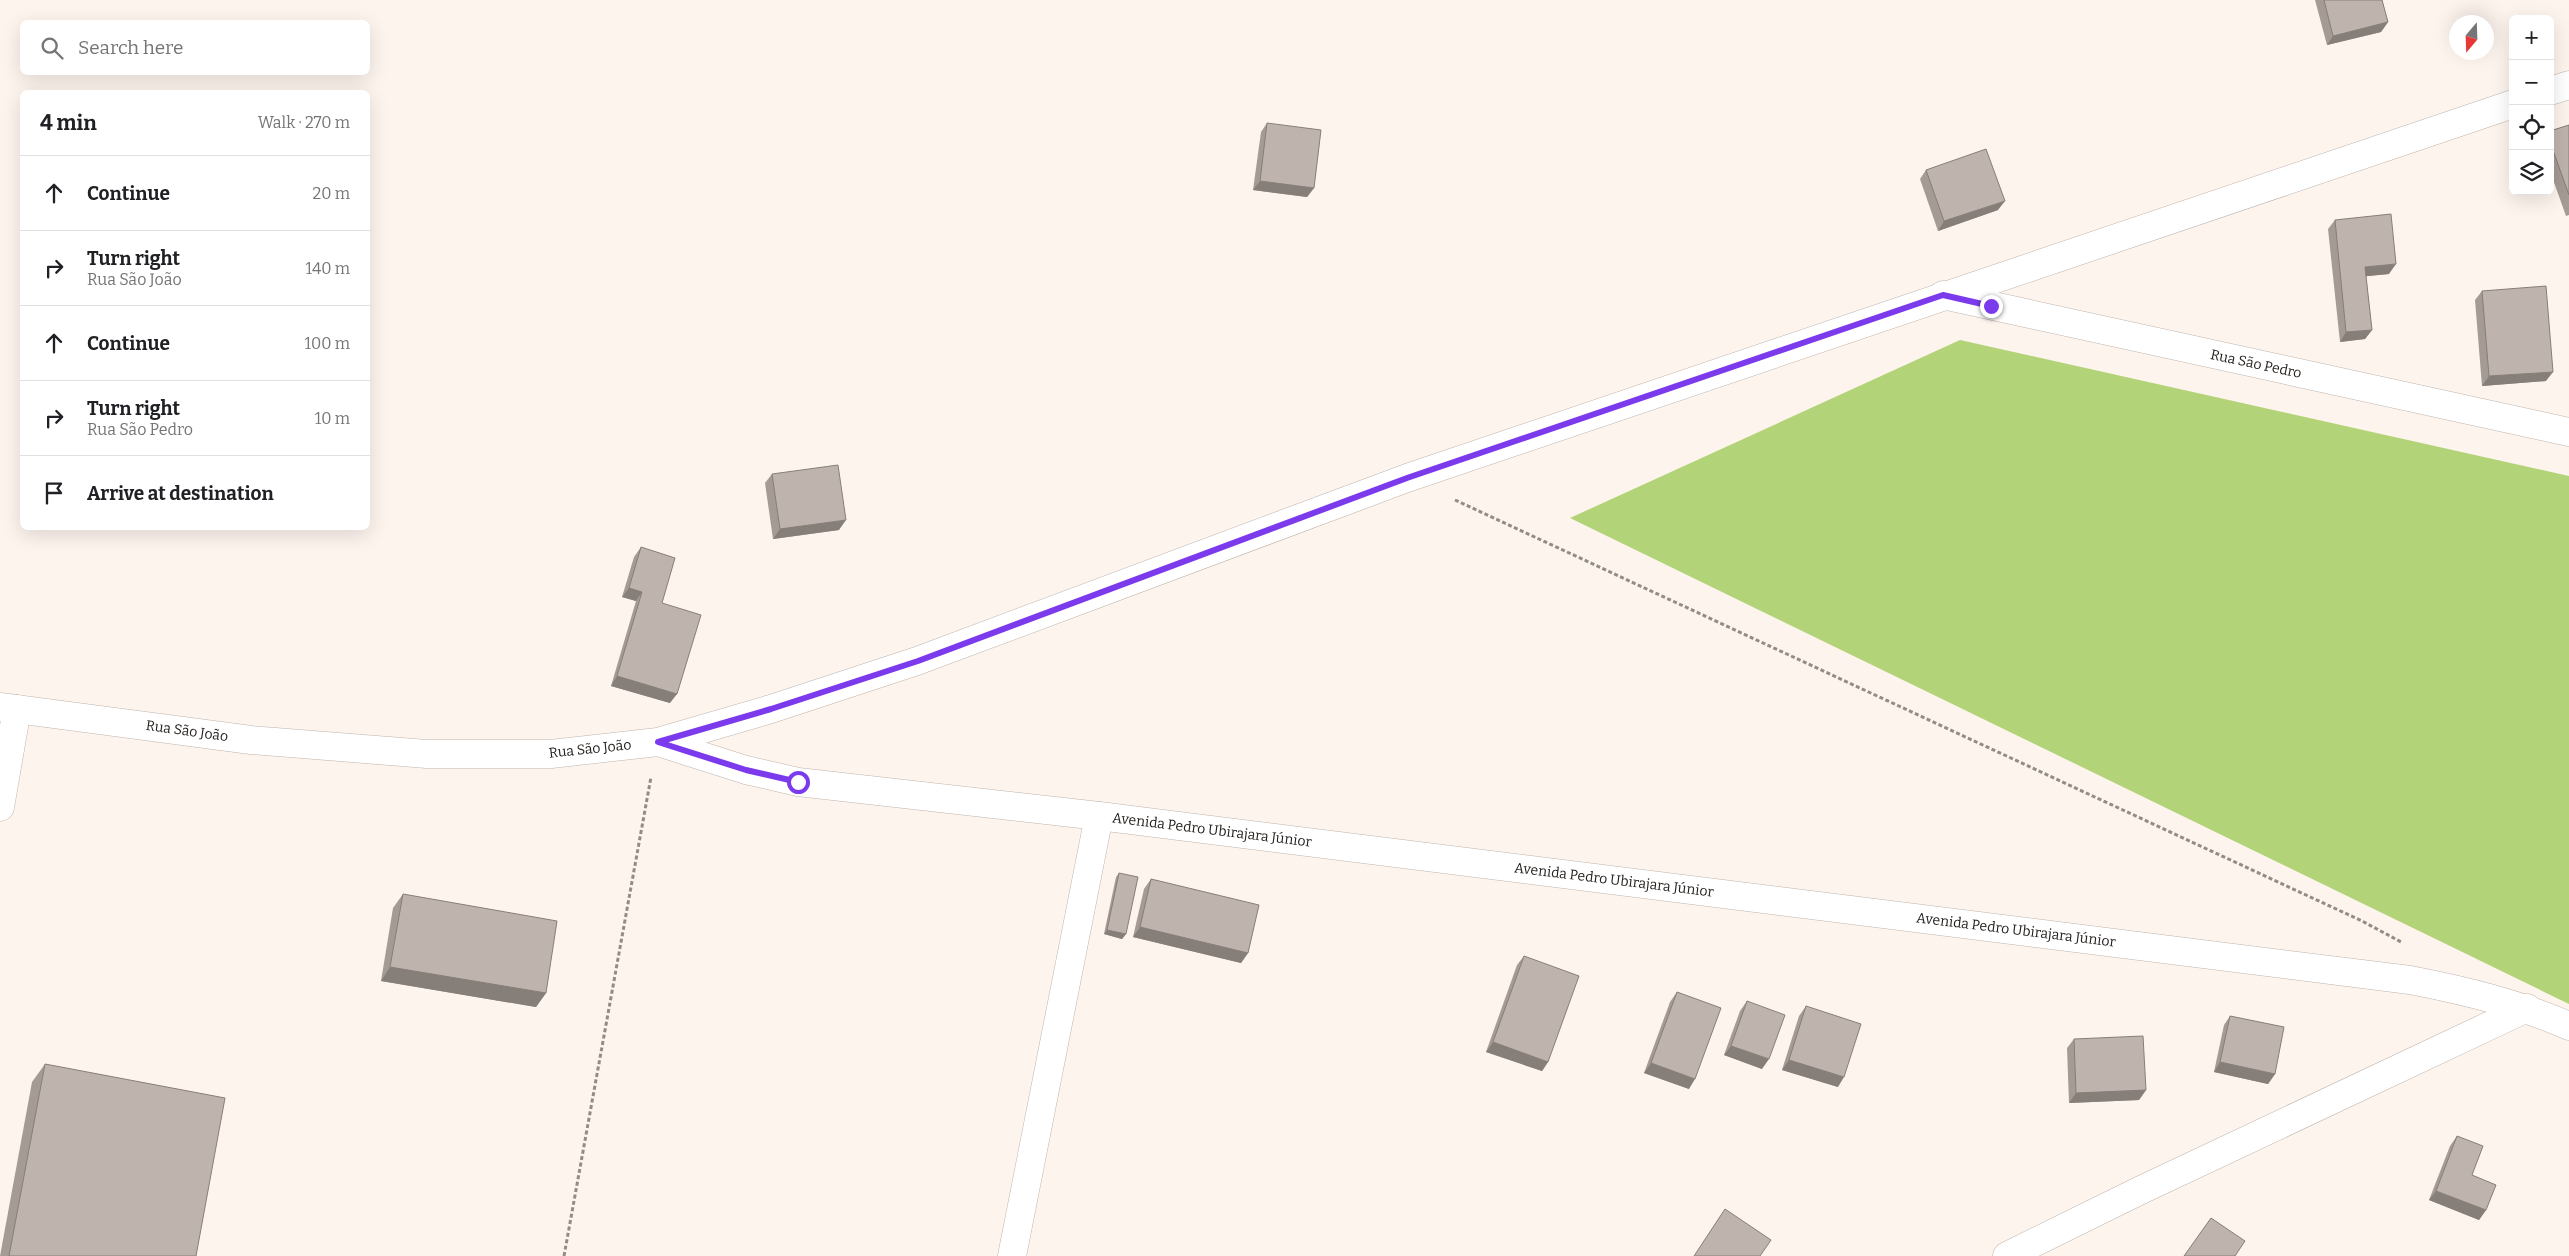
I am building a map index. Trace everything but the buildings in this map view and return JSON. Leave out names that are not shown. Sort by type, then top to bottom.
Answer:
[{"type":"street","points":[[2554,90],[2569,85]]},
{"type":"street","name":"Rua São João","points":[[8,708],[251,740],[427,754],[551,754],[658,742],[771,709],[918,661],[1407,478],[1943,295],[2510,105]]},
{"type":"street","name":"Rua São Pedro","points":[[1943,295],[2569,432]]},
{"type":"street","points":[[0,807],[8,708]]},
{"type":"street","name":"Avenida Pedro Ubirajara Júnior","points":[[658,742],[746,770],[798,782],[1100,816],[2410,980],[2472,992],[2527,1008],[2569,1026]]},
{"type":"street","points":[[1012,1256],[1100,816]]},
{"type":"street","points":[[2007,1256],[2141,1190],[2527,1008]]},
{"type":"path","points":[[1407,478],[2362,921],[2406,944]]},
{"type":"path","points":[[564,1256],[658,742]]},
{"type":"green space","points":[[1960,340],[2569,476],[2569,1004],[1570,518]]},
{"type":"route","points":[[798,782],[746,770],[658,742],[771,709],[918,661],[1407,478],[1943,295],[1991,306]]}]
